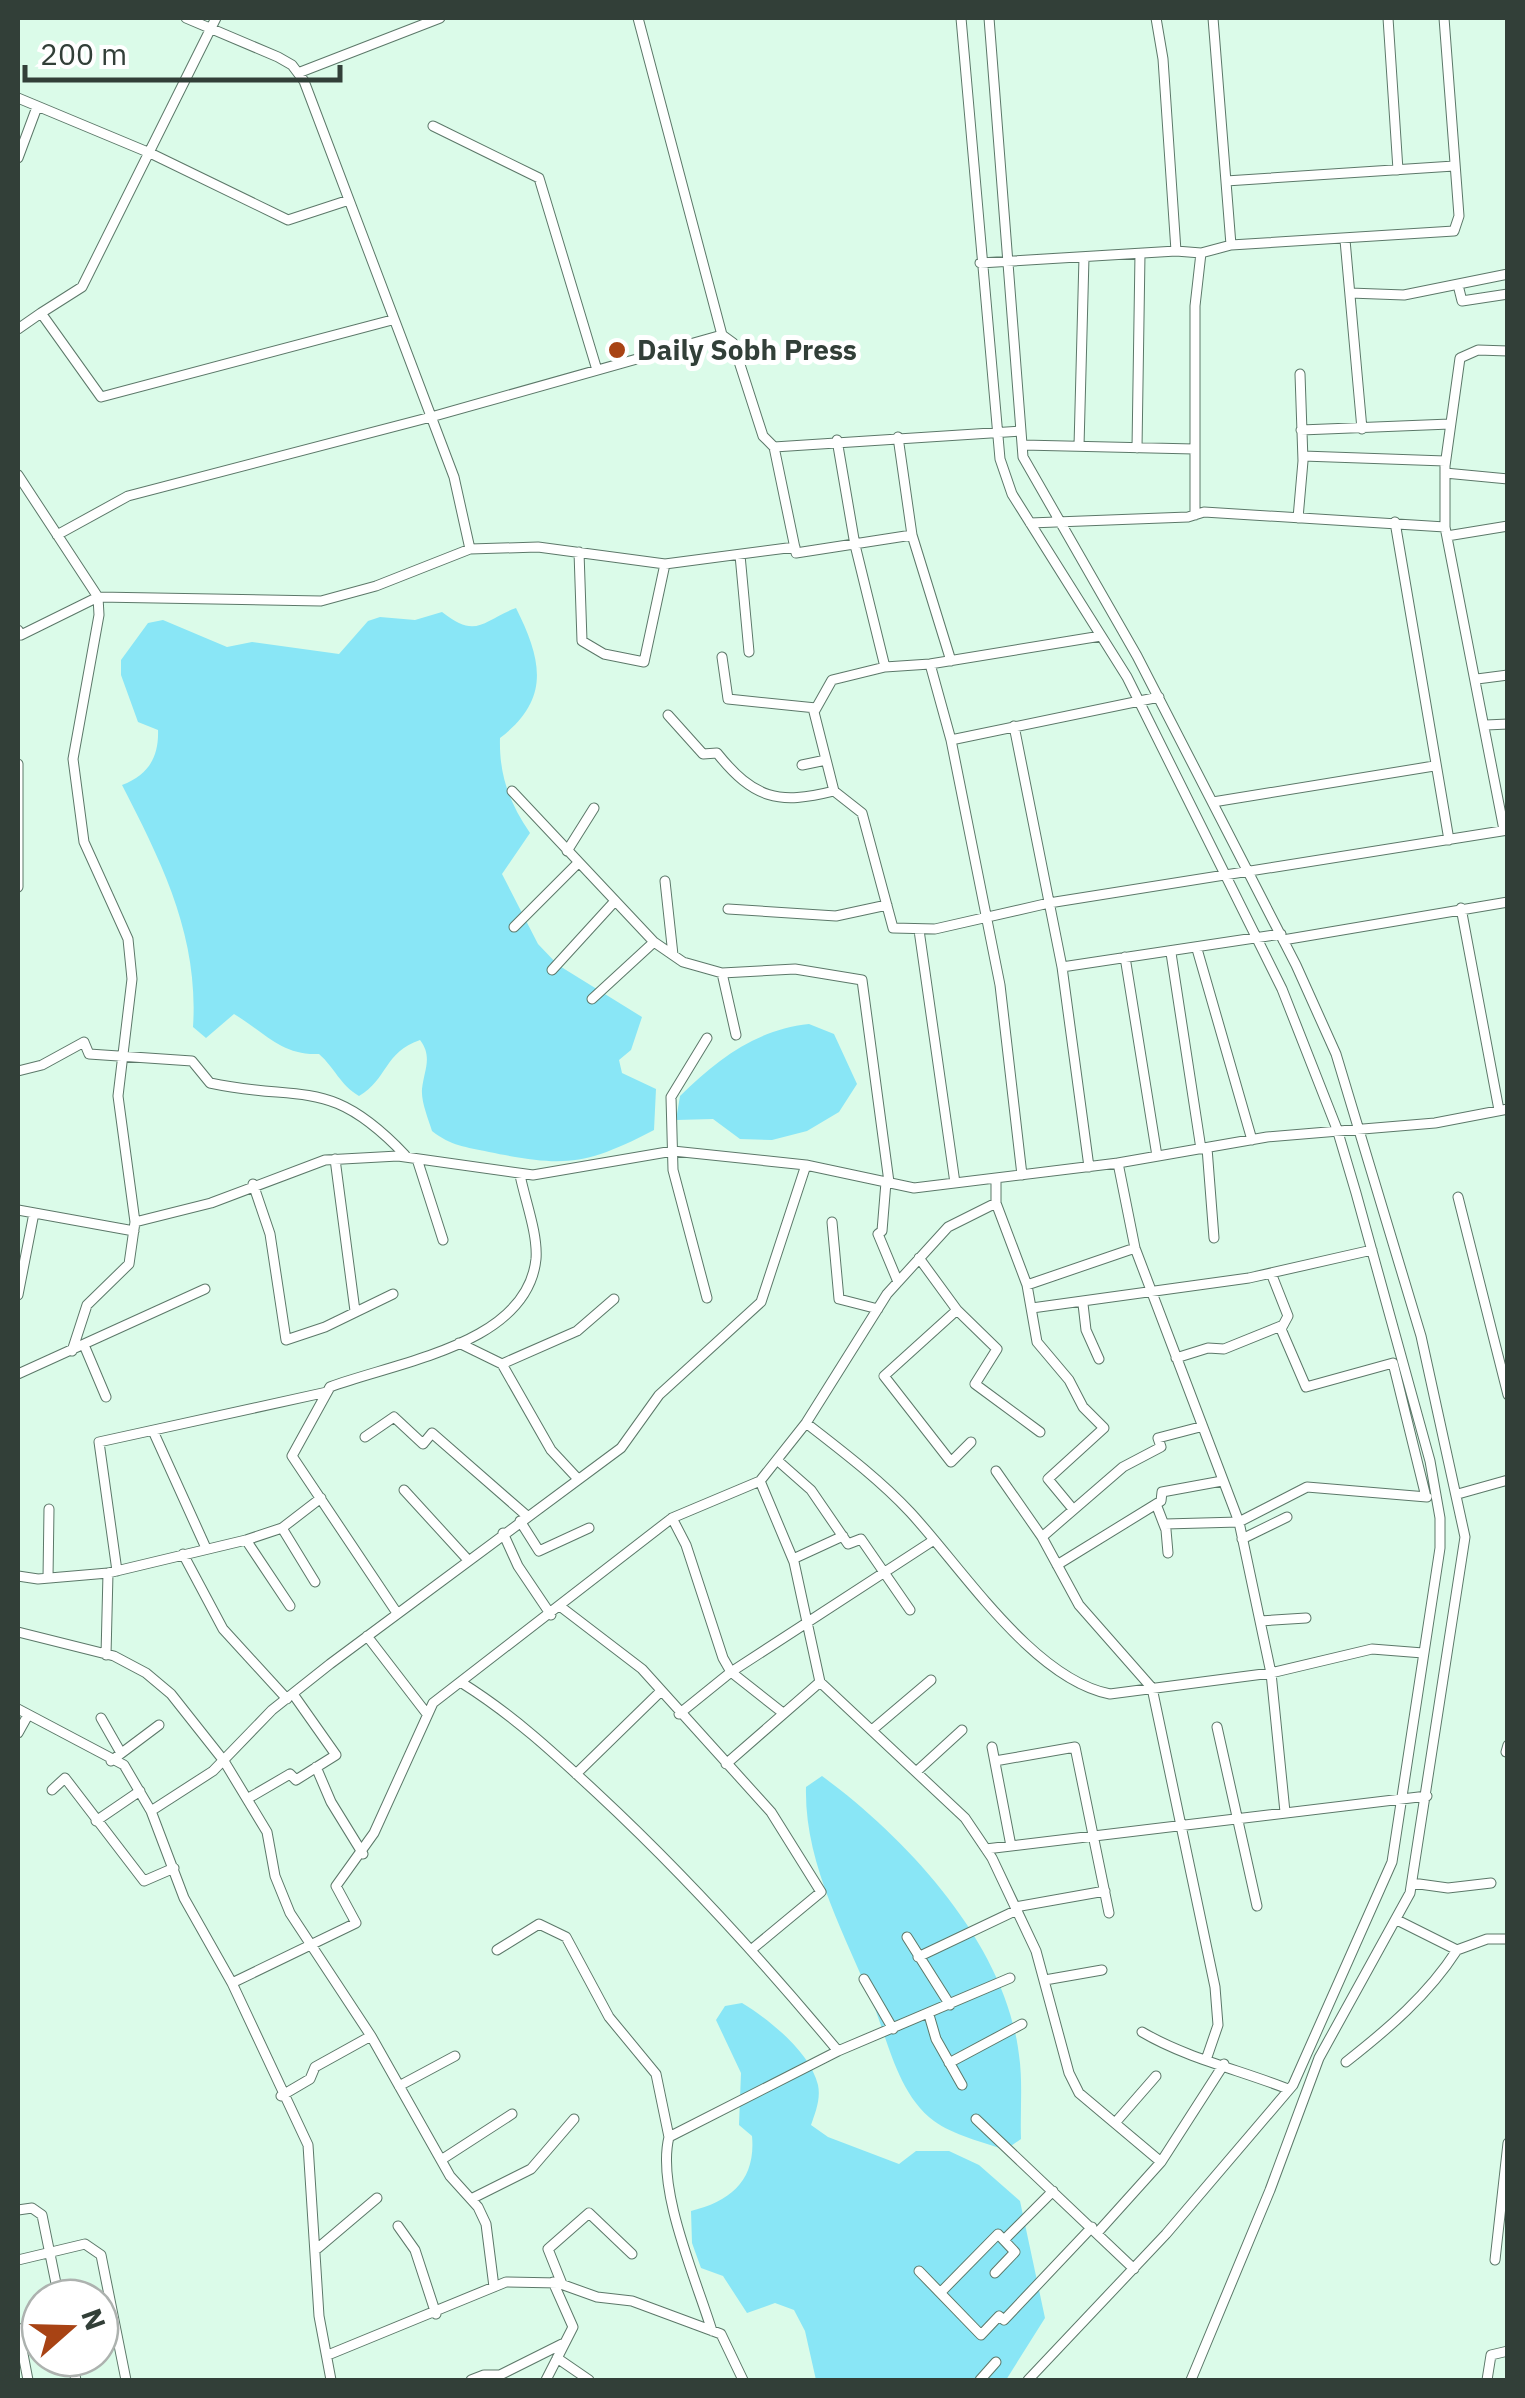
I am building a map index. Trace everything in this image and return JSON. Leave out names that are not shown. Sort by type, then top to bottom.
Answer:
[{"type":"street","points":[[186,18],[278,57],[298,73],[454,477],[470,548]]},
{"type":"street","points":[[18,329],[82,287],[216,18]]},
{"type":"street","points":[[298,73],[440,18]]},
{"type":"street","points":[[638,18],[722,334],[733,343],[763,436],[774,447],[796,553],[912,535]]},
{"type":"street","points":[[961,18],[996,431],[1012,494],[1102,636],[1138,701],[1258,938],[1337,1129],[1372,1250],[1440,1548],[1386,1884],[1291,2087],[1134,2268],[1028,2380]]},
{"type":"street","points":[[989,18],[1022,445],[1034,480],[1158,697],[1250,872],[1336,1054],[1361,1126],[1421,1336],[1465,1537],[1462,1581],[1412,1882],[1396,1920],[1304,2092],[1283,2158],[1190,2380]]},
{"type":"street","points":[[1156,18],[1164,58],[1176,251]]},
{"type":"street","points":[[1213,18],[1231,244]]},
{"type":"street","points":[[1388,18],[1398,170]]},
{"type":"street","points":[[980,263],[1176,251],[1200,253],[1231,244],[1454,231],[1458,216],[1444,18]]},
{"type":"street","points":[[18,98],[150,153],[288,220],[346,201]]},
{"type":"street","points":[[18,158],[38,106]]},
{"type":"street","points":[[432,126],[539,178],[597,370]]},
{"type":"street","points":[[1226,181],[1454,166]]},
{"type":"street","points":[[1345,240],[1362,430]]},
{"type":"street","points":[[1196,514],[1200,253]]},
{"type":"street","points":[[1137,448],[1140,254]]},
{"type":"street","points":[[1080,446],[1084,258]]},
{"type":"street","points":[[1350,293],[1404,295],[1508,274]]},
{"type":"street","points":[[1458,285],[1462,301],[1508,294]]},
{"type":"street","points":[[40,313],[101,398],[392,320]]},
{"type":"street","points":[[57,535],[128,496],[431,418],[722,334]]},
{"type":"street","points":[[1102,636],[930,664],[885,666],[832,680],[816,708],[826,760],[834,791],[862,813],[893,928],[919,930],[1048,903],[1506,830],[1446,531],[1445,474],[1460,358],[1478,350],[1508,351]]},
{"type":"street","points":[[1298,518],[1302,456],[1300,374]]},
{"type":"street","points":[[1301,430],[1450,424]]},
{"type":"street","points":[[774,447],[1022,431]]},
{"type":"street","points":[[898,437],[912,535],[951,661]]},
{"type":"street","points":[[837,440],[855,546],[885,666]]},
{"type":"street","points":[[1022,445],[1194,449]]},
{"type":"street","points":[[1302,456],[1446,462]]},
{"type":"street","points":[[1445,474],[1508,478]]},
{"type":"street","points":[[18,475],[98,597],[99,614],[73,759],[84,842],[128,939],[132,979],[118,1096],[135,1227],[129,1264],[87,1305],[72,1351]]},
{"type":"street","points":[[1030,523],[1196,514],[1394,522],[1446,531],[1508,526]]},
{"type":"street","points":[[1394,522],[1449,840]]},
{"type":"street","points":[[18,630],[21,635],[98,597],[322,601],[376,586],[470,548],[538,547],[664,564],[795,547]]},
{"type":"street","points":[[579,552],[582,641],[604,654],[644,662],[664,564]]},
{"type":"street","points":[[740,554],[749,652]]},
{"type":"street","points":[[722,657],[728,699],[816,708]]},
{"type":"street","points":[[930,664],[951,740],[1000,985],[1022,1175]]},
{"type":"street","points":[[1477,679],[1508,674]]},
{"type":"street","points":[[951,740],[1158,697]]},
{"type":"street","points":[[668,715],[703,754],[717,753],[740,778],[779,799],[796,800],[834,791]]},
{"type":"street","points":[[1486,724],[1508,724]]},
{"type":"street","points":[[1014,726],[1062,967],[1089,1166]]},
{"type":"street","points":[[1162,751],[1183,744]]},
{"type":"street","points":[[802,765],[826,760]]},
{"type":"street","points":[[18,764],[18,887]]},
{"type":"street","points":[[1213,802],[1434,766]]},
{"type":"street","points":[[512,791],[654,942],[673,955],[722,973],[795,969],[862,980],[888,1182],[878,1234],[898,1282]]},
{"type":"street","points":[[567,851],[594,808]]},
{"type":"street","points":[[514,927],[578,863]]},
{"type":"street","points":[[666,880],[673,955]]},
{"type":"street","points":[[552,970],[614,901]]},
{"type":"street","points":[[1062,967],[1258,938],[1395,924],[1508,902]]},
{"type":"street","points":[[728,909],[836,916],[887,906]]},
{"type":"street","points":[[18,1210],[135,1227],[297,1167],[335,1160],[412,1158],[520,1175],[582,1170],[673,1151],[806,1165],[914,1188],[1118,1163],[1252,1140],[1361,1126],[1435,1122],[1503,1110],[1462,908]]},
{"type":"street","points":[[919,930],[955,1183]]},
{"type":"street","points":[[592,1000],[654,942]]},
{"type":"street","points":[[1197,949],[1252,1140]]},
{"type":"street","points":[[1171,953],[1204,1148],[1214,1238]]},
{"type":"street","points":[[1124,957],[1157,1156]]},
{"type":"street","points":[[722,973],[736,1036]]},
{"type":"street","points":[[706,1038],[673,1090],[673,1170],[708,1298]]},
{"type":"street","points":[[18,1071],[42,1066],[84,1042],[89,1054],[192,1061],[202,1077],[220,1085],[330,1098],[364,1119],[412,1158],[443,1240]]},
{"type":"street","points":[[335,1160],[355,1311]]},
{"type":"street","points":[[1118,1163],[1135,1248],[1239,1522],[1271,1673],[1285,1812]]},
{"type":"street","points":[[150,1811],[188,1790],[224,1761],[290,1696],[621,1448],[659,1395],[761,1302],[806,1165]]},
{"type":"street","points":[[397,1614],[292,1456],[330,1387],[459,1343],[508,1315],[525,1292],[536,1258],[520,1175]]},
{"type":"street","points":[[996,1178],[996,1203],[1027,1284],[1038,1342],[1070,1380],[1083,1407],[1104,1428],[1048,1479],[1072,1508]]},
{"type":"street","points":[[254,1184],[270,1234],[283,1337],[306,1334],[393,1294]]},
{"type":"street","points":[[1458,1198],[1508,1395]]},
{"type":"street","points":[[232,1984],[356,1922],[335,1891],[362,1854],[433,1703],[551,1616],[672,1518],[760,1481],[806,1422],[898,1282],[948,1227],[996,1203]]},
{"type":"street","points":[[18,1294],[34,1213]]},
{"type":"street","points":[[832,1222],[838,1299],[878,1309]]},
{"type":"street","points":[[18,1238],[30,1240]]},
{"type":"street","points":[[1027,1284],[1135,1248]]},
{"type":"street","points":[[1032,1308],[1083,1304],[1272,1273],[1372,1250]]},
{"type":"street","points":[[919,1258],[957,1310],[997,1349],[975,1384],[1040,1432]]},
{"type":"street","points":[[1176,1358],[1208,1348],[1224,1349],[1280,1326],[1288,1316],[1272,1273]]},
{"type":"street","points":[[18,1374],[205,1289]]},
{"type":"street","points":[[502,1364],[577,1332],[614,1299]]},
{"type":"street","points":[[1083,1304],[1086,1330],[1098,1359]]},
{"type":"street","points":[[957,1310],[884,1376],[951,1462],[971,1442]]},
{"type":"street","points":[[1280,1326],[1306,1387],[1393,1364],[1431,1496]]},
{"type":"street","points":[[459,1343],[502,1364],[554,1454],[578,1479]]},
{"type":"street","points":[[84,1345],[106,1397]]},
{"type":"street","points":[[106,1655],[112,1572],[99,1442],[327,1392]]},
{"type":"street","points":[[365,1438],[394,1417],[423,1444],[432,1432],[523,1519],[539,1551],[590,1528]]},
{"type":"street","points":[[806,1422],[872,1476],[1023,1638],[1073,1682],[1110,1694],[1271,1673],[1372,1649],[1423,1653]]},
{"type":"street","points":[[1042,1537],[1122,1467],[1161,1447],[1158,1438],[1200,1427]]},
{"type":"street","points":[[153,1431],[206,1548]]},
{"type":"street","points":[[776,1460],[811,1490],[848,1544],[861,1539],[910,1610]]},
{"type":"street","points":[[996,1471],[1042,1537],[1079,1605],[1152,1688],[1215,1987],[1218,2026],[1208,2057]]},
{"type":"street","points":[[1458,1494],[1508,1480]]},
{"type":"street","points":[[760,1481],[793,1559],[820,1682],[965,1818],[986,1849],[1016,1909],[1045,1980],[1079,2093],[1162,2162]]},
{"type":"street","points":[[1057,1565],[1162,1501],[1162,1492],[1222,1481]]},
{"type":"street","points":[[1164,1524],[1239,1522],[1307,1487],[1431,1496]]},
{"type":"street","points":[[404,1490],[468,1560]]},
{"type":"street","points":[[18,1576],[48,1578],[112,1572],[246,1540],[282,1528],[321,1498]]},
{"type":"street","points":[[1156,1504],[1164,1524],[1168,1554]]},
{"type":"street","points":[[48,1578],[50,1509]]},
{"type":"street","points":[[1242,1540],[1287,1516]]},
{"type":"street","points":[[672,1518],[686,1545],[731,1672],[783,1714]]},
{"type":"street","points":[[282,1528],[315,1582]]},
{"type":"street","points":[[503,1534],[518,1566],[551,1616]]},
{"type":"street","points":[[793,1559],[843,1536]]},
{"type":"street","points":[[246,1540],[290,1606]]},
{"type":"street","points":[[679,1714],[731,1672],[934,1540]]},
{"type":"street","points":[[183,1554],[223,1629],[290,1696],[336,1755],[296,1780],[290,1774],[247,1799]]},
{"type":"street","points":[[562,1607],[578,1625],[642,1669],[771,1812],[821,1892],[751,1950]]},
{"type":"street","points":[[1260,1621],[1306,1618]]},
{"type":"street","points":[[18,1632],[106,1655],[146,1673],[171,1694],[224,1761],[268,1832],[274,1876],[290,1913],[370,2036],[441,2160],[486,2224],[494,2287]]},
{"type":"street","points":[[367,1636],[427,1714]]},
{"type":"street","points":[[872,1730],[931,1680]]},
{"type":"street","points":[[726,1764],[820,1682]]},
{"type":"street","points":[[462,1683],[513,1714],[642,1835],[751,1950],[838,2051]]},
{"type":"street","points":[[576,1774],[660,1692]]},
{"type":"street","points":[[18,1710],[124,1765],[150,1811],[204,1939],[232,1984],[308,2145],[318,2248],[319,2316],[331,2380]]},
{"type":"street","points":[[18,1733],[28,1715]]},
{"type":"street","points":[[101,1718],[121,1753]]},
{"type":"street","points":[[111,1761],[160,1725]]},
{"type":"street","points":[[1218,1727],[1256,1906]]},
{"type":"street","points":[[916,1772],[962,1730]]},
{"type":"street","points":[[992,1747],[1011,1846]]},
{"type":"street","points":[[995,1761],[1075,1747],[1096,1835],[1108,1913]]},
{"type":"street","points":[[316,1767],[331,1802],[362,1854]]},
{"type":"street","points":[[52,1790],[65,1778],[144,1881],[174,1868]]},
{"type":"street","points":[[96,1822],[140,1791]]},
{"type":"street","points":[[986,1849],[1426,1796]]},
{"type":"street","points":[[1412,1882],[1448,1888],[1491,1883]]},
{"type":"street","points":[[918,1957],[1016,1909],[1105,1891]]},
{"type":"street","points":[[1396,1920],[1457,1950]]},
{"type":"street","points":[[497,1950],[538,1924],[566,1936],[609,2018],[656,2074],[669,2137],[666,2149],[672,2198],[712,2331]]},
{"type":"street","points":[[907,1936],[950,2005]]},
{"type":"street","points":[[1346,2062],[1389,2029],[1437,1981],[1457,1950],[1487,1939],[1508,1939]]},
{"type":"street","points":[[1045,1980],[1102,1970]]},
{"type":"street","points":[[669,2137],[838,2051],[1010,1978]]},
{"type":"street","points":[[864,1979],[893,2029]]},
{"type":"street","points":[[929,2015],[962,2085]]},
{"type":"street","points":[[949,2064],[1022,2024]]},
{"type":"street","points":[[1142,2032],[1172,2050],[1208,2057],[1304,2092]]},
{"type":"street","points":[[282,2096],[310,2079],[314,2067],[370,2036]]},
{"type":"street","points":[[399,2086],[455,2056]]},
{"type":"street","points":[[919,2271],[981,2335],[1000,2316],[1004,2320],[1162,2162],[1224,2064]]},
{"type":"street","points":[[1115,2123],[1156,2076]]},
{"type":"street","points":[[441,2160],[512,2114]]},
{"type":"street","points":[[471,2199],[545,2158],[574,2118]]},
{"type":"street","points":[[976,2119],[1134,2268]]},
{"type":"street","points":[[1495,2260],[1508,2143]]},
{"type":"street","points":[[1005,2238],[1054,2191]]},
{"type":"street","points":[[318,2248],[377,2198]]},
{"type":"street","points":[[18,2210],[38,2210],[55,2278]]},
{"type":"street","points":[[546,2380],[573,2322],[548,2249],[589,2213],[632,2254]]},
{"type":"street","points":[[398,2226],[416,2250],[436,2314]]},
{"type":"street","points":[[941,2292],[998,2234],[1015,2252],[995,2273]]},
{"type":"street","points":[[18,2260],[84,2244],[100,2256],[105,2278]]},
{"type":"street","points":[[328,2355],[494,2287],[528,2279],[558,2283],[597,2297],[632,2301],[721,2334],[744,2380]]},
{"type":"street","points":[[18,2328],[28,2380]]},
{"type":"street","points":[[471,2380],[484,2374],[500,2375],[565,2343]]},
{"type":"street","points":[[120,2352],[126,2380]]},
{"type":"street","points":[[1487,2380],[1492,2355],[1508,2352]]},
{"type":"street","points":[[558,2358],[589,2380]]},
{"type":"street","points":[[980,2380],[996,2362]]},
{"type":"water","points":[[516,608],[532,645],[537,678],[528,709],[500,738],[500,751],[507,788],[530,833],[502,874],[538,944],[558,965],[642,1017],[631,1050],[619,1060],[622,1073],[656,1089],[654,1130],[610,1151],[574,1160],[537,1160],[489,1152],[452,1143],[432,1131],[423,1099],[427,1058],[420,1040],[399,1051],[376,1082],[359,1096],[319,1054],[284,1047],[234,1014],[206,1038],[193,1027],[190,962],[175,901],[122,785],[146,770],[157,748],[158,730],[138,722],[121,675],[121,660],[148,623],[163,620],[227,647],[252,642],[339,654],[368,621],[380,617],[415,620],[442,612],[472,626]]},
{"type":"water","points":[[809,1024],[834,1034],[857,1084],[839,1112],[807,1131],[772,1140],[740,1139],[713,1119],[676,1120],[680,1096],[738,1048],[771,1033]]},
{"type":"water","points":[[822,1776],[919,1863],[974,1935],[995,1974],[1010,2014],[1021,2076],[1021,2139],[1005,2150],[934,2121],[912,2098],[904,2083],[819,1872],[807,1816],[806,1787]]},
{"type":"water","points":[[742,2003],[788,2038],[814,2073],[819,2095],[811,2125],[828,2137],[899,2164],[916,2151],[949,2151],[979,2165],[1020,2201],[1045,2318],[1006,2380],[816,2380],[805,2331],[794,2310],[775,2303],[747,2313],[723,2276],[701,2268],[692,2243],[691,2211],[729,2194],[750,2164],[752,2136],[739,2125],[741,2073],[716,2020],[725,2006]]},
{"type":"place","name":"Daily Sobh Press","points":[[617,350]]}]
